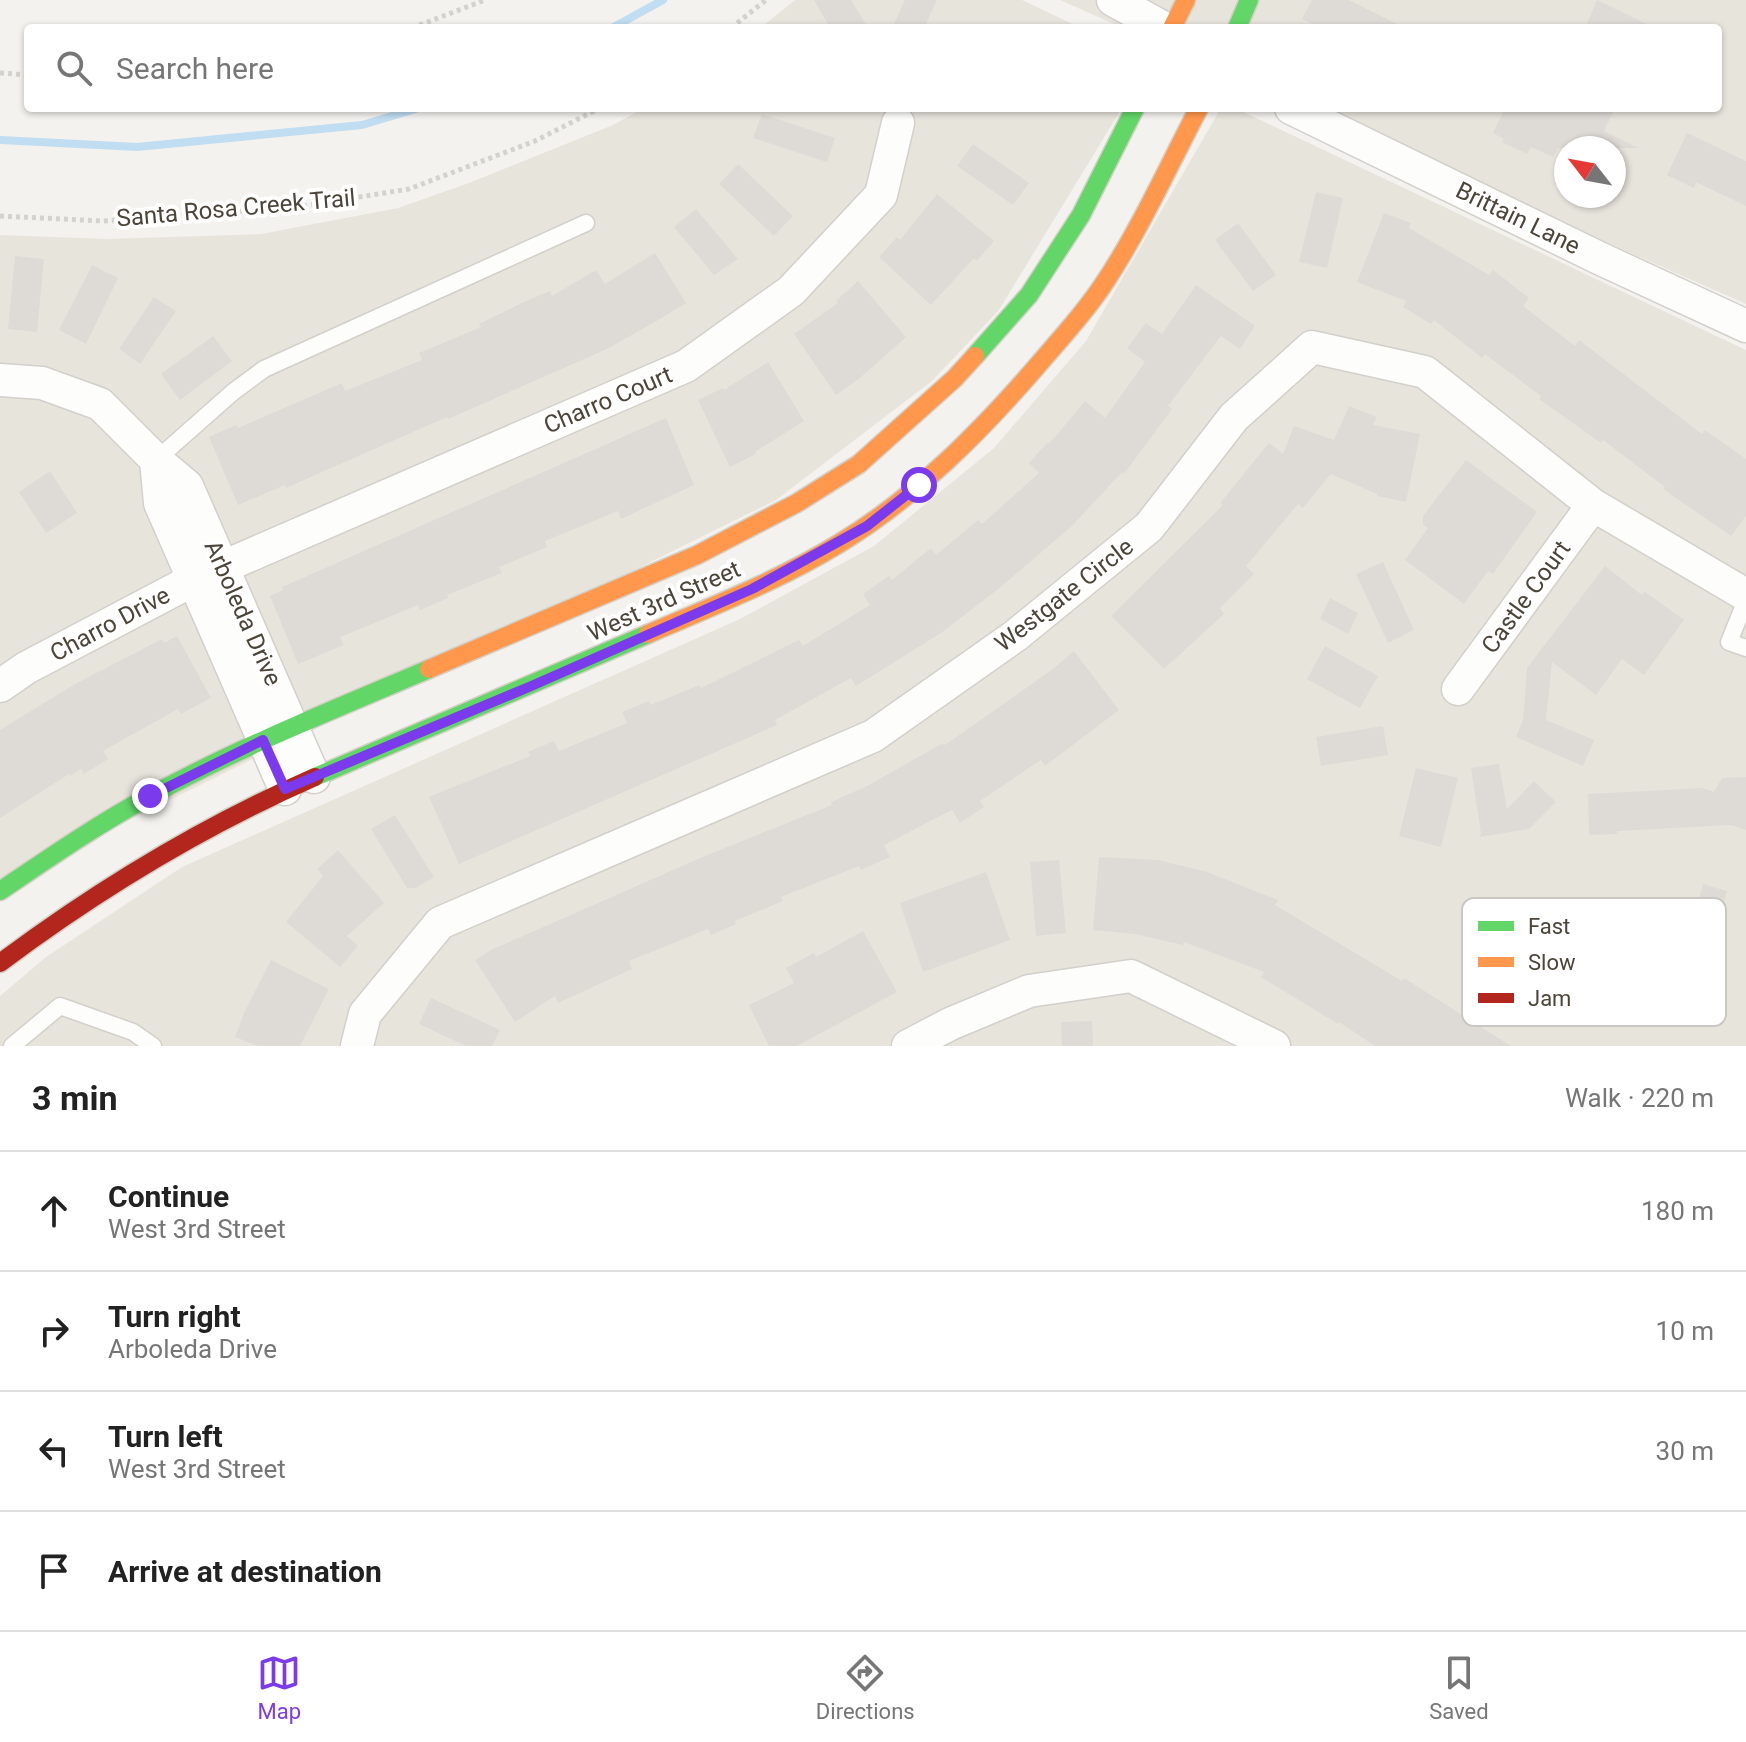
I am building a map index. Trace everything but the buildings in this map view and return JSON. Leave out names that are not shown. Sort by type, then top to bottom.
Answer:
[{"type":"main road","points":[[1174,24],[1186,0]]},
{"type":"main road","points":[[1239,24],[1249,0]]},
{"type":"main road","name":"West 3rd Street","points":[[0,891],[150,796],[278,733],[697,555],[797,503],[859,464],[955,378],[1029,295],[1081,215],[1133,112]]},
{"type":"main road","name":"West 3rd Street","points":[[0,963],[76,907],[158,853],[299,783],[752,589],[867,526],[960,449],[1069,330],[1111,272],[1197,112]]},
{"type":"street","points":[[1113,0],[1157,24]]},
{"type":"street","name":"Brittain Lane","points":[[1299,112],[1746,326]]},
{"type":"street","name":"Charro Court","points":[[208,573],[686,366],[791,291],[881,195],[898,123]]},
{"type":"street","name":"Westgate Circle","points":[[357,1046],[365,1014],[440,923],[873,736],[1015,636],[1149,527],[1234,417],[1312,347],[1425,372],[1593,505],[1746,598]]},
{"type":"street","name":"Arboleda Drive","points":[[0,380],[42,383],[100,404],[187,486],[208,573],[299,783]]},
{"type":"street","name":"Castle Court","points":[[1458,689],[1593,505]]},
{"type":"street","name":"Charro Drive","points":[[0,686],[26,668],[208,573]]},
{"type":"street","points":[[908,1046],[950,1024],[1029,991],[1131,976],[1274,1046]]},
{"type":"lane","points":[[156,460],[264,369],[586,223]]},
{"type":"lane","points":[[1746,598],[1729,642],[1746,648]]},
{"type":"lane","points":[[12,1046],[60,1006],[133,1032],[153,1046]]},
{"type":"path","points":[[422,24],[485,0]]},
{"type":"path","points":[[736,24],[766,0]]},
{"type":"path","points":[[0,73],[24,75]]},
{"type":"path","name":"Santa Rosa Creek Trail","points":[[0,216],[103,221],[291,208],[409,189],[535,141],[592,112]]},
{"type":"shaded area","points":[[795,0],[1022,0],[1073,24],[765,24]]},
{"type":"shaded area","points":[[1060,0],[1746,0],[1746,304],[1312,112],[1722,112],[1722,24],[1114,24]]},
{"type":"shaded area","points":[[637,112],[1120,112],[999,310],[932,381],[776,500],[0,884],[0,235],[107,239],[261,234],[398,208],[613,125]]},
{"type":"shaded area","points":[[1219,112],[1243,112],[1746,350],[1746,1046],[0,1046],[0,996],[46,957],[182,867],[740,619],[874,546],[994,448],[1086,341]]},
{"type":"waterway","points":[[619,24],[663,0]]},
{"type":"waterway","points":[[0,140],[137,147],[362,125],[406,112]]},
{"type":"traffic: fast","points":[[1239,24],[1249,0]]},
{"type":"traffic: fast","points":[[975,356],[1029,295],[1081,215],[1133,112]]},
{"type":"traffic: fast","points":[[315,777],[648,634]]},
{"type":"traffic: fast","points":[[0,891],[112,818],[184,778],[288,729],[429,669]]},
{"type":"traffic: slow","points":[[1174,24],[1186,0]]},
{"type":"traffic: slow","points":[[648,634],[746,592],[840,543],[895,505],[946,462],[1016,390],[1099,290],[1144,216],[1197,112]]},
{"type":"traffic: slow","points":[[429,669],[697,555],[797,503],[859,464],[955,378],[975,356]]},
{"type":"traffic: jam","points":[[0,963],[152,861],[191,838],[315,777]]},
{"type":"route","points":[[150,796],[263,740],[285,789],[752,589],[867,526],[919,485]]}]
